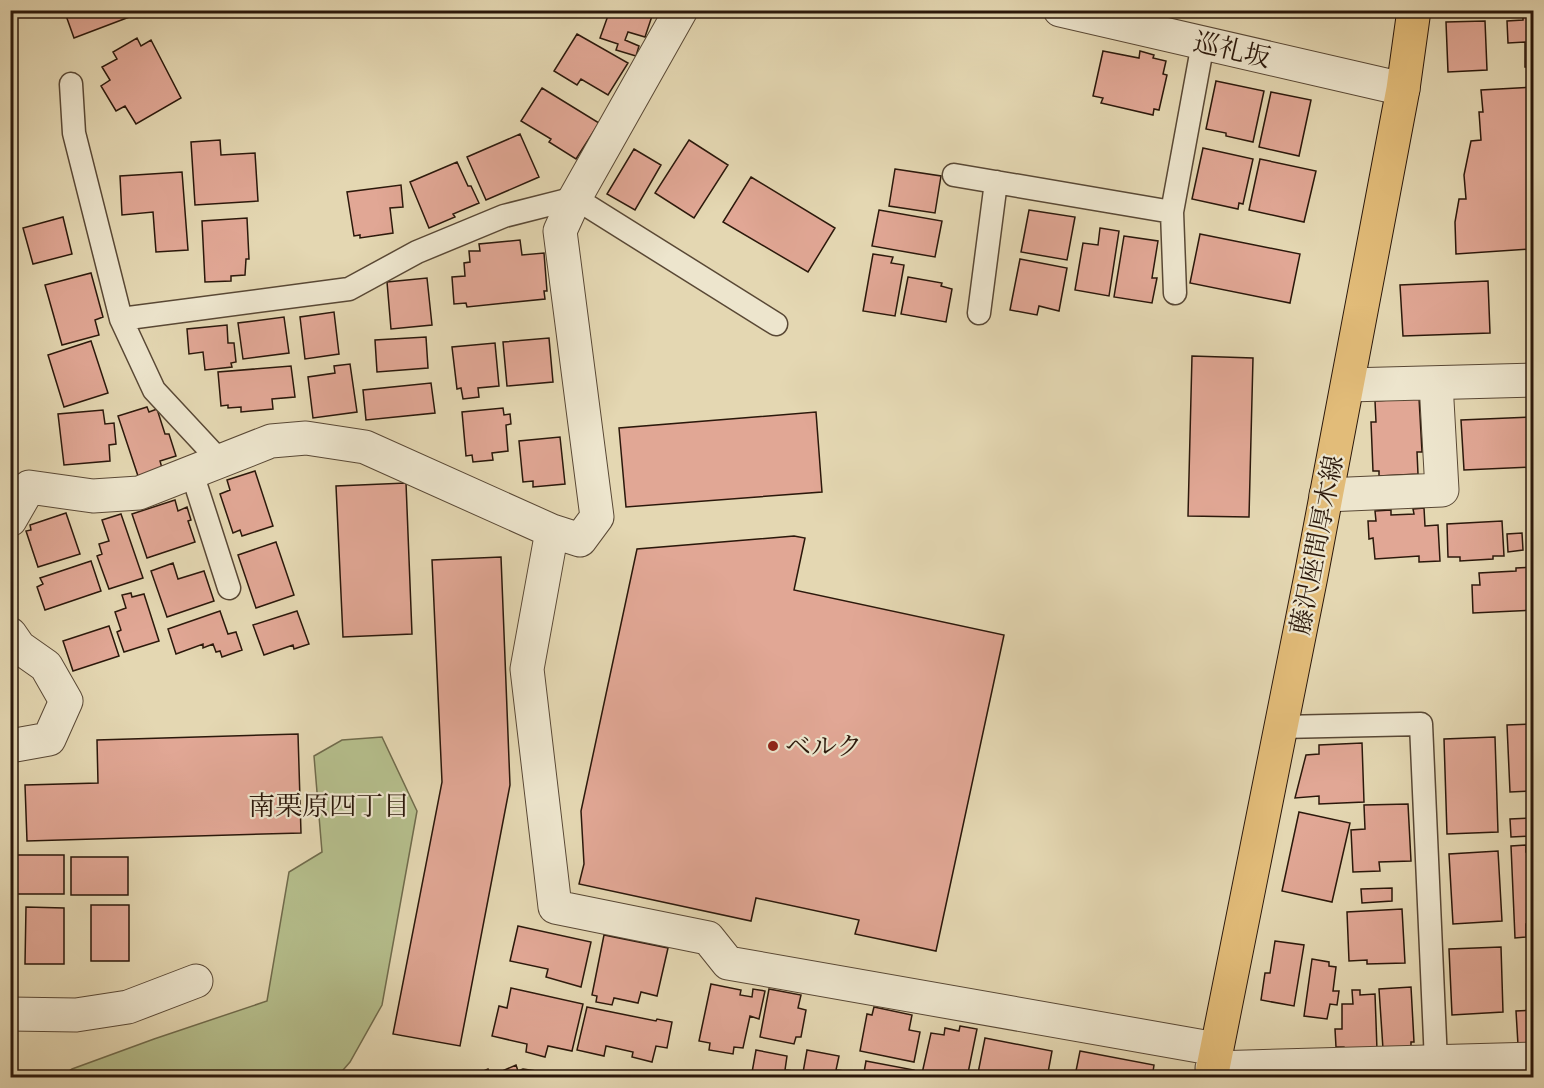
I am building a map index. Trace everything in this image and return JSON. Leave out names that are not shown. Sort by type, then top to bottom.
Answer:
[{"type":"main road","name":"藤沢座間厚木線","points":[[1213,1065],[1348,385],[1403,89],[1414,10]]},
{"type":"street","points":[[10,520],[29,487],[93,496],[139,493],[271,441],[306,438],[365,447],[552,531],[580,540],[597,517],[560,231],[575,198],[681,10]]},
{"type":"street","name":"巡礼坂","points":[[1060,10],[1403,89]]},
{"type":"street","points":[[1348,385],[1533,380]]},
{"type":"street","points":[[1326,495],[1442,490],[1436,383]]},
{"type":"street","points":[[552,531],[527,669],[555,907],[708,938],[728,963],[1213,1065],[1436,1062],[1499,1069],[1533,1059]]},
{"type":"street","points":[[10,634],[19,647],[46,666],[66,701],[49,739],[10,746]]},
{"type":"street","points":[[10,1014],[76,1015],[128,1007],[196,981]]},
{"type":"lane","points":[[1175,293],[1172,212],[1203,43]]},
{"type":"lane","points":[[71,84],[74,134],[121,319],[154,390],[206,467],[229,588]]},
{"type":"lane","points":[[954,175],[1172,212]]},
{"type":"lane","points":[[979,313],[996,182]]},
{"type":"lane","points":[[121,319],[349,289],[417,252],[504,216],[575,198],[776,324]]},
{"type":"lane","points":[[1281,727],[1421,724],[1436,1062]]},
{"type":"green space","points":[[382,737],[417,811],[382,1005],[350,1062],[337,1077],[61,1077],[72,1069],[267,1001],[289,872],[322,852],[314,756],[342,740]]},
{"type":"building","points":[[64,10],[130,10],[132,16],[74,38]]},
{"type":"building","points":[[567,10],[587,10],[585,17]]},
{"type":"building","points":[[610,10],[654,10],[645,37],[628,32],[625,40],[639,46],[636,56],[616,50],[618,44],[600,38]]},
{"type":"building","points":[[1523,10],[1534,10],[1534,67],[1525,67],[1525,42],[1508,43],[1507,21],[1523,20]]},
{"type":"building","points":[[1485,21],[1487,70],[1448,72],[1446,22]]},
{"type":"building","points":[[577,34],[628,63],[608,95],[581,79],[577,85],[554,71]]},
{"type":"building","points":[[137,38],[141,46],[151,40],[181,98],[136,124],[125,106],[116,111],[101,86],[110,80],[102,67],[117,59],[113,52]]},
{"type":"building","points":[[1103,51],[1139,58],[1140,51],[1154,55],[1153,58],[1166,61],[1163,74],[1167,75],[1159,110],[1154,109],[1153,115],[1101,103],[1103,98],[1093,96]]},
{"type":"building","points":[[1216,81],[1264,91],[1253,142],[1206,129]]},
{"type":"building","points":[[1534,87],[1534,241],[1531,241],[1531,249],[1456,254],[1455,222],[1459,199],[1466,199],[1464,175],[1471,141],[1481,140],[1479,112],[1483,112],[1481,90]]},
{"type":"building","points":[[542,88],[599,123],[576,159],[549,142],[551,139],[521,121]]},
{"type":"building","points":[[1271,92],[1311,100],[1299,156],[1259,147]]},
{"type":"building","points":[[520,134],[539,177],[486,200],[467,157]]},
{"type":"building","points":[[220,140],[221,155],[255,153],[258,201],[195,205],[191,142]]},
{"type":"building","points":[[689,140],[728,165],[694,218],[655,193]]},
{"type":"building","points":[[1203,148],[1253,159],[1243,204],[1239,203],[1238,209],[1192,199]]},
{"type":"building","points":[[634,149],[661,165],[635,210],[607,194]]},
{"type":"building","points":[[1260,159],[1316,171],[1304,222],[1249,210]]},
{"type":"building","points":[[457,162],[479,203],[429,228],[410,182]]},
{"type":"building","points":[[895,169],[941,176],[935,213],[889,206]]},
{"type":"building","points":[[182,172],[188,250],[156,252],[153,212],[122,215],[120,176]]},
{"type":"building","points":[[751,177],[835,228],[808,272],[723,222]]},
{"type":"building","points":[[401,185],[403,207],[390,208],[393,233],[360,238],[360,235],[354,236],[347,192]]},
{"type":"building","points":[[879,210],[942,221],[935,257],[872,246]]},
{"type":"building","points":[[1029,210],[1075,217],[1067,260],[1021,252]]},
{"type":"building","points":[[63,217],[72,254],[33,264],[23,228]]},
{"type":"building","points":[[247,218],[249,259],[246,259],[245,275],[231,276],[231,281],[205,282],[202,221]]},
{"type":"building","points":[[1100,228],[1119,231],[1109,296],[1075,290],[1083,243],[1098,245]]},
{"type":"building","points":[[1200,234],[1300,254],[1290,303],[1190,283]]},
{"type":"building","points":[[1124,236],[1158,241],[1152,278],[1157,278],[1152,303],[1114,297]]},
{"type":"building","points":[[520,240],[522,255],[544,253],[547,291],[544,291],[545,299],[467,307],[466,303],[454,304],[452,277],[465,276],[464,263],[470,262],[469,251],[480,251],[479,244]]},
{"type":"building","points":[[873,254],[893,257],[891,263],[904,265],[895,316],[863,311]]},
{"type":"building","points":[[1020,259],[1067,268],[1059,311],[1039,306],[1037,315],[1010,310]]},
{"type":"building","points":[[91,273],[103,317],[95,320],[99,335],[62,345],[45,285]]},
{"type":"building","points":[[908,277],[942,283],[941,286],[952,289],[946,322],[901,314]]},
{"type":"building","points":[[427,278],[432,325],[391,329],[387,282]]},
{"type":"building","points":[[1488,281],[1490,333],[1403,336],[1400,285]]},
{"type":"building","points":[[334,312],[339,354],[305,359],[300,317]]},
{"type":"building","points":[[284,317],[289,353],[243,359],[238,323]]},
{"type":"building","points":[[227,325],[228,343],[234,343],[236,362],[231,363],[232,367],[205,370],[203,352],[189,354],[187,329]]},
{"type":"building","points":[[426,337],[428,368],[377,372],[375,340]]},
{"type":"building","points":[[549,338],[553,382],[507,386],[503,342]]},
{"type":"building","points":[[91,341],[108,393],[64,407],[48,355]]},
{"type":"building","points":[[495,343],[499,386],[478,388],[479,397],[463,399],[461,388],[457,389],[452,347]]},
{"type":"building","points":[[1192,356],[1253,358],[1249,517],[1188,516]]},
{"type":"building","points":[[350,364],[357,412],[313,418],[308,377],[335,373],[334,366]]},
{"type":"building","points":[[291,366],[295,397],[272,399],[273,409],[241,412],[241,407],[221,406],[218,372]]},
{"type":"building","points":[[431,383],[435,413],[366,420],[363,390]]},
{"type":"building","points":[[1419,398],[1422,452],[1417,452],[1418,474],[1379,476],[1379,471],[1373,471],[1371,422],[1376,422],[1375,401]]},
{"type":"building","points":[[147,407],[149,412],[157,409],[165,434],[169,434],[176,456],[160,461],[162,468],[138,476],[118,416]]},
{"type":"building","points":[[503,408],[504,415],[510,414],[511,424],[506,425],[508,451],[492,453],[493,460],[473,462],[472,455],[466,456],[462,412]]},
{"type":"building","points":[[103,410],[105,424],[114,423],[116,444],[109,445],[110,461],[64,465],[58,414]]},
{"type":"building","points":[[816,412],[822,492],[626,507],[619,428]]},
{"type":"building","points":[[1532,417],[1534,467],[1464,470],[1461,420]]},
{"type":"building","points":[[560,437],[565,484],[533,487],[533,481],[523,482],[519,441]]},
{"type":"building","points":[[255,471],[273,526],[242,536],[240,530],[233,533],[220,494],[230,490],[227,480]]},
{"type":"building","points":[[406,483],[412,634],[343,637],[336,486]]},
{"type":"building","points":[[175,500],[178,511],[187,507],[191,520],[188,521],[195,542],[147,558],[132,514]]},
{"type":"building","points":[[1424,508],[1425,526],[1438,525],[1440,561],[1419,562],[1419,556],[1375,559],[1373,538],[1369,539],[1368,521],[1376,521],[1375,511],[1391,510],[1391,515],[1414,514],[1413,509]]},
{"type":"building","points":[[66,513],[80,554],[38,567],[26,531],[31,530],[30,525]]},
{"type":"building","points":[[121,514],[143,578],[109,589],[97,556],[102,554],[99,544],[109,541],[102,520]]},
{"type":"building","points":[[1502,521],[1504,556],[1460,561],[1460,557],[1448,557],[1447,524]]},
{"type":"building","points":[[1522,533],[1523,550],[1508,552],[1507,534]]},
{"type":"building","points":[[794,536],[805,538],[794,590],[1004,635],[936,951],[855,934],[859,920],[756,898],[751,921],[579,884],[584,864],[581,811],[637,549]]},
{"type":"building","points":[[276,542],[294,595],[256,608],[238,555]]},
{"type":"building","points":[[501,557],[510,785],[460,1046],[393,1034],[442,782],[432,560]]},
{"type":"building","points":[[91,561],[101,591],[45,610],[37,587],[43,584],[40,578]]},
{"type":"building","points":[[173,563],[178,579],[204,571],[214,601],[167,617],[151,571]]},
{"type":"building","points":[[1534,567],[1534,610],[1473,613],[1472,585],[1480,585],[1479,573],[1516,571],[1516,568]]},
{"type":"building","points":[[131,593],[132,597],[144,594],[159,641],[124,652],[117,632],[121,630],[115,612],[126,608],[122,595]]},
{"type":"building","points":[[220,611],[228,634],[236,632],[242,650],[222,657],[220,651],[216,652],[213,644],[203,648],[203,644],[176,654],[168,629]]},
{"type":"building","points":[[297,611],[309,644],[294,649],[293,645],[264,655],[253,625]]},
{"type":"building","points":[[109,626],[119,656],[73,671],[63,641]]},
{"type":"building","points":[[1534,724],[1534,797],[1532,797],[1532,791],[1510,792],[1507,725]]},
{"type":"building","points":[[298,734],[301,833],[27,841],[25,785],[98,783],[97,740]]},
{"type":"building","points":[[1495,737],[1498,832],[1447,834],[1444,739]]},
{"type":"building","points":[[1362,743],[1364,802],[1319,804],[1319,796],[1295,798],[1306,755],[1319,754],[1319,745]]},
{"type":"building","points":[[1408,804],[1411,861],[1379,862],[1380,871],[1353,872],[1351,830],[1365,829],[1364,805]]},
{"type":"building","points":[[1299,812],[1350,823],[1332,902],[1282,891]]},
{"type":"building","points":[[1532,818],[1533,836],[1511,837],[1510,819]]},
{"type":"building","points":[[1526,845],[1526,852],[1534,852],[1534,924],[1526,924],[1526,937],[1515,938],[1511,846]]},
{"type":"building","points":[[1498,851],[1502,921],[1453,924],[1449,854]]},
{"type":"building","points":[[10,855],[64,855],[64,894],[10,894]]},
{"type":"building","points":[[71,857],[128,857],[128,895],[71,895]]},
{"type":"building","points":[[1392,888],[1392,901],[1362,903],[1361,889]]},
{"type":"building","points":[[91,905],[129,905],[129,961],[91,961]]},
{"type":"building","points":[[26,907],[64,908],[64,964],[25,964]]},
{"type":"building","points":[[1402,909],[1405,963],[1367,964],[1367,960],[1349,961],[1347,912]]},
{"type":"building","points":[[518,926],[591,942],[581,987],[546,977],[548,969],[510,961]]},
{"type":"building","points":[[604,935],[668,948],[657,996],[641,992],[638,1003],[614,998],[612,1005],[596,1002],[597,996],[592,995]]},
{"type":"building","points":[[1275,941],[1304,945],[1294,1006],[1261,1000],[1265,973],[1270,973]]},
{"type":"building","points":[[1501,947],[1503,1012],[1452,1015],[1449,949]]},
{"type":"building","points":[[1312,959],[1329,962],[1329,966],[1336,967],[1333,991],[1339,991],[1337,1005],[1330,1004],[1327,1019],[1304,1016]]},
{"type":"building","points":[[711,984],[741,990],[740,995],[752,997],[753,989],[765,991],[759,1019],[750,1016],[743,1048],[734,1047],[733,1054],[709,1050],[710,1043],[699,1041]]},
{"type":"building","points":[[1411,987],[1414,1042],[1411,1042],[1411,1048],[1383,1049],[1379,989]]},
{"type":"building","points":[[511,988],[583,1004],[572,1051],[548,1046],[545,1057],[526,1052],[527,1044],[492,1036],[499,1006],[507,1008]]},
{"type":"building","points":[[769,989],[801,995],[798,1008],[806,1010],[801,1037],[796,1037],[794,1044],[760,1037]]},
{"type":"building","points":[[1352,990],[1360,990],[1360,995],[1375,994],[1377,1050],[1345,1051],[1344,1047],[1336,1047],[1335,1029],[1342,1029],[1342,1004],[1353,1004]]},
{"type":"building","points":[[587,1007],[672,1022],[667,1048],[656,1046],[652,1062],[632,1057],[633,1052],[606,1046],[604,1056],[577,1050]]},
{"type":"building","points":[[874,1007],[912,1015],[909,1030],[920,1032],[914,1062],[860,1051],[867,1014],[872,1015]]},
{"type":"building","points":[[1533,1010],[1534,1044],[1518,1045],[1516,1011]]},
{"type":"building","points":[[960,1026],[977,1029],[967,1078],[921,1078],[931,1033],[944,1035],[945,1028],[959,1031]]},
{"type":"building","points":[[985,1038],[1052,1051],[1047,1078],[977,1078]]},
{"type":"building","points":[[756,1050],[787,1056],[785,1070],[793,1071],[792,1078],[751,1078]]},
{"type":"building","points":[[807,1050],[839,1056],[836,1070],[844,1071],[843,1078],[802,1078]]},
{"type":"building","points":[[1080,1051],[1154,1065],[1152,1078],[1066,1078],[1067,1074],[1075,1076]]},
{"type":"building","points":[[866,1061],[914,1070],[913,1078],[863,1078]]},
{"type":"building","points":[[516,1065],[518,1071],[523,1069],[543,1072],[546,1078],[468,1078],[488,1069],[491,1076]]},
{"type":"place","name":"ベルク","points":[[773,746]]},
{"type":"district","name":"南栗原四丁目","points":[[329,806]]}]
